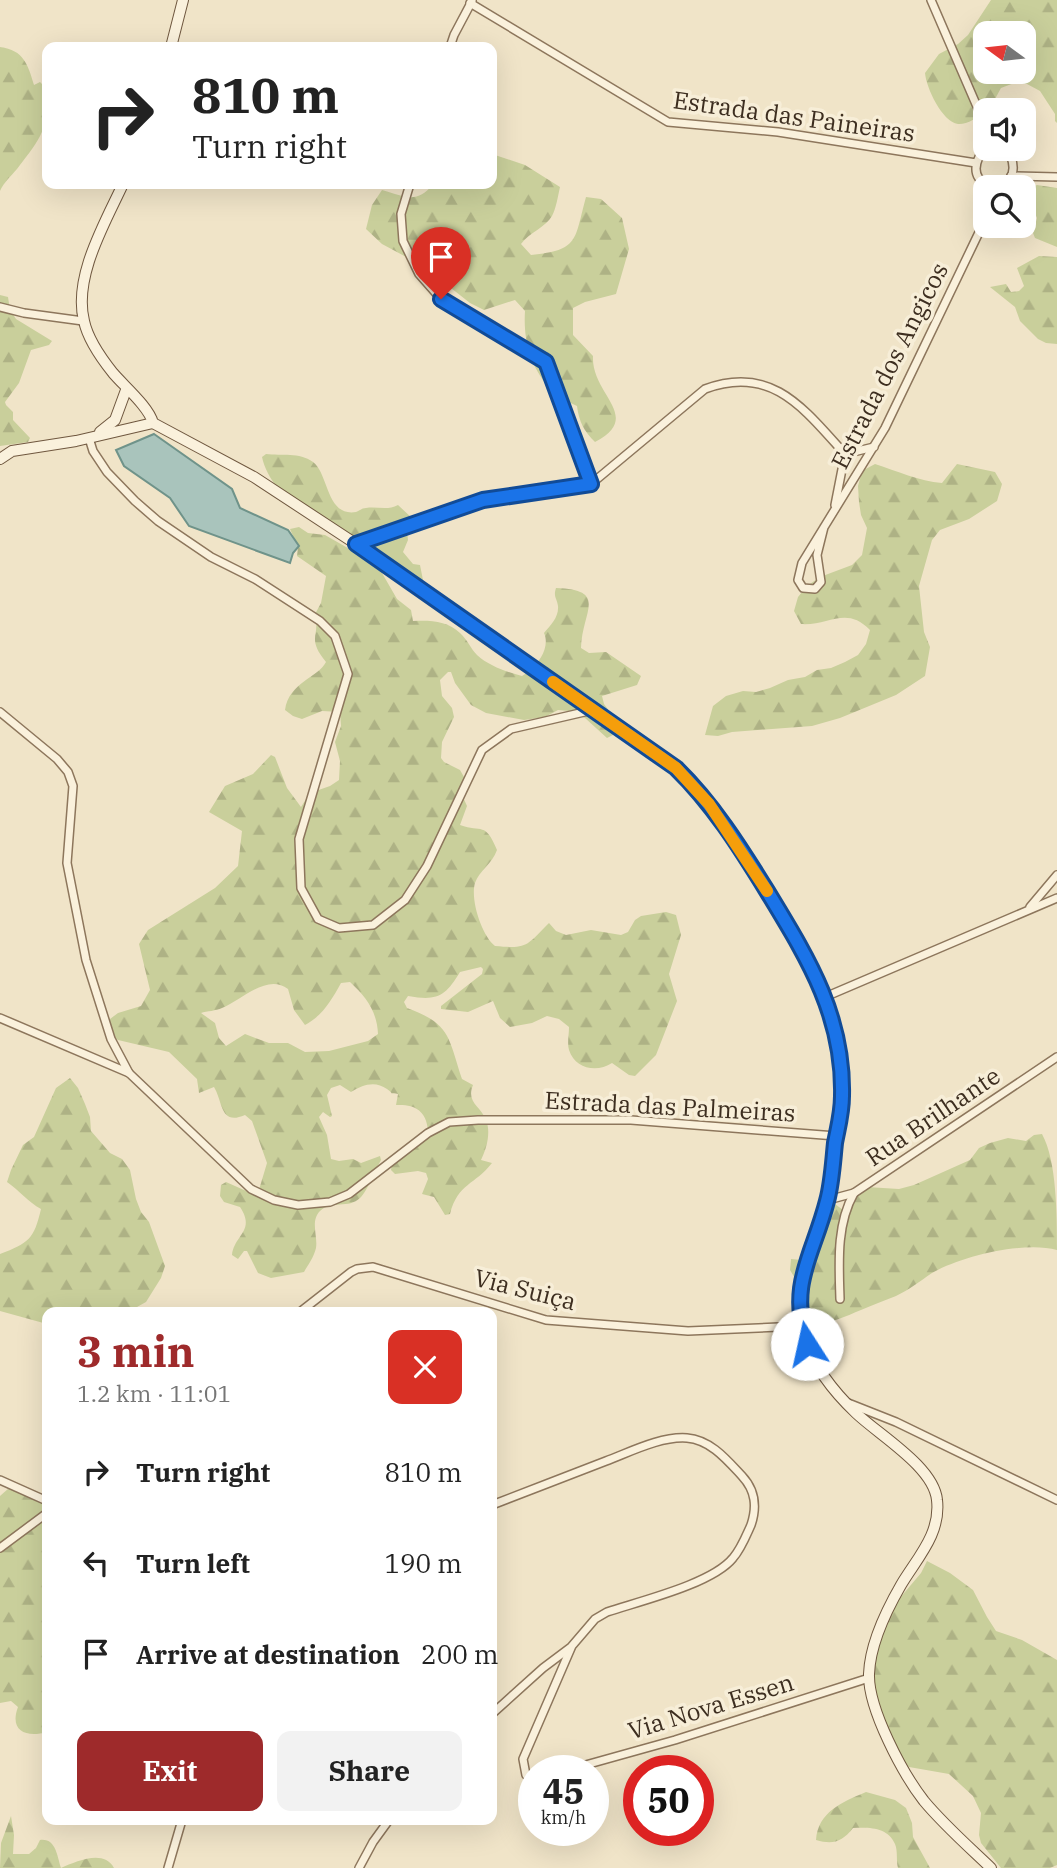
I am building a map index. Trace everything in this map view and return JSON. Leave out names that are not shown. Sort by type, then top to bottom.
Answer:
[{"type":"main road","points":[[172,42],[183,0]]},
{"type":"main road","points":[[121,189],[89,261],[85,277],[83,321],[102,359],[148,412],[153,423],[254,477],[356,544],[656,752],[693,785],[752,866],[808,958],[834,1025],[842,1073],[841,1121],[836,1136],[828,1200],[804,1269],[800,1297],[801,1326],[816,1363],[844,1401],[919,1468],[931,1483],[937,1497],[937,1515],[932,1534],[884,1618],[871,1658],[869,1678],[878,1716],[923,1799],[991,1868]]},
{"type":"main road","points":[[92,437],[115,420],[127,390]]},
{"type":"main road","points":[[0,459],[12,451],[153,423]]},
{"type":"street","points":[[931,0],[973,98]]},
{"type":"street","points":[[452,42],[471,2]]},
{"type":"street","name":"Estrada das Paineiras","points":[[471,2],[668,122],[778,132],[976,163]]},
{"type":"street","points":[[976,163],[978,175]]},
{"type":"street","points":[[1036,177],[1057,177]]},
{"type":"street","points":[[408,189],[401,214],[403,241],[419,274],[441,299],[546,362],[591,484]]},
{"type":"street","name":"Estrada dos Angicos","points":[[824,527],[817,555],[821,582],[815,589],[808,590],[803,588],[798,580],[802,563],[833,512],[874,447],[976,238]]},
{"type":"street","points":[[0,307],[83,321]]},
{"type":"street","points":[[356,544],[483,500],[591,484],[705,389],[723,382],[739,380],[771,388],[789,397],[802,407],[845,454]]},
{"type":"street","points":[[92,437],[93,452],[107,472],[158,521],[211,557],[255,579],[310,614],[335,636],[348,674],[299,839],[301,888],[317,919],[339,928],[373,925],[405,900],[427,866],[482,750],[511,729],[593,710]]},
{"type":"street","points":[[845,454],[874,447]]},
{"type":"street","points":[[833,512],[845,454]]},
{"type":"street","points":[[0,712],[57,759],[68,772],[73,786],[67,863],[86,960],[111,1039],[129,1073]]},
{"type":"street","points":[[1030,908],[1057,875]]},
{"type":"street","points":[[825,997],[1057,898]]},
{"type":"street","name":"Estrada das Palmeiras","points":[[0,1018],[129,1073],[251,1189],[274,1200],[298,1205],[330,1202],[349,1194],[428,1133],[449,1122],[631,1119],[836,1136]]},
{"type":"street","name":"Rua Brilhante","points":[[828,1200],[854,1194],[1057,1057]]},
{"type":"street","points":[[840,1299],[839,1247],[846,1207],[854,1194]]},
{"type":"street","name":"Via Suiça","points":[[306,1307],[351,1272],[373,1268],[546,1320],[688,1331],[801,1326]]},
{"type":"street","points":[[844,1401],[895,1422],[1057,1500]]},
{"type":"street","points":[[497,1503],[654,1443],[685,1438],[702,1441],[717,1451],[746,1480],[756,1501],[754,1517],[733,1559],[716,1572],[690,1584],[607,1612],[595,1619],[571,1647],[497,1709]]},
{"type":"street","points":[[0,1480],[42,1499]]},
{"type":"street","points":[[0,1548],[42,1517]]},
{"type":"street","points":[[525,1755],[571,1647]]},
{"type":"street","name":"Via Nova Essen","points":[[609,1758],[869,1678]]},
{"type":"street","points":[[168,1868],[180,1825]]},
{"type":"street","points":[[359,1868],[385,1825]]},
{"type":"green space","points":[[991,0],[1057,0],[1057,123],[1055,114],[1040,91],[1027,84],[1036,84],[1036,21],[977,21]]},
{"type":"green space","points":[[973,27],[973,84],[1011,84],[1001,88],[996,98],[973,98],[973,120],[961,124],[952,122],[941,111],[928,87],[925,73],[939,54],[958,44]]},
{"type":"green space","points":[[0,47],[20,55],[27,65],[34,85],[40,82],[42,84],[42,132],[0,191]]},
{"type":"green space","points":[[497,156],[525,165],[560,187],[552,216],[521,244],[531,255],[567,246],[576,233],[586,197],[601,199],[622,218],[629,249],[616,294],[573,308],[573,335],[593,356],[599,382],[615,414],[615,423],[609,432],[595,442],[583,426],[577,406],[555,394],[539,374],[527,344],[525,311],[515,300],[484,310],[470,303],[423,266],[382,244],[366,229],[372,205],[382,190],[410,197],[427,191],[497,189]]},
{"type":"green space","points":[[1036,185],[1057,188],[1057,247],[1035,238]]},
{"type":"green space","points":[[1039,256],[1057,257],[1057,344],[1038,339],[1020,321],[1015,307],[990,287],[1006,284],[1011,292],[1019,291],[1024,286],[1017,268]]},
{"type":"green space","points":[[0,295],[8,297],[10,310],[16,319],[52,341],[49,345],[31,350],[19,383],[5,402],[13,412],[13,420],[30,438],[28,442],[0,446]]},
{"type":"green space","points":[[266,454],[290,455],[313,462],[333,502],[346,512],[398,505],[413,519],[406,523],[408,540],[403,552],[413,564],[420,565],[425,590],[393,575],[382,573],[397,599],[411,610],[413,621],[432,621],[450,626],[462,635],[477,655],[498,668],[522,676],[531,672],[545,648],[544,633],[557,614],[556,588],[582,593],[587,598],[589,605],[581,648],[589,653],[606,652],[641,676],[637,685],[602,696],[604,704],[622,728],[619,732],[607,738],[585,718],[569,711],[558,710],[545,717],[524,720],[486,713],[471,705],[455,683],[451,672],[440,680],[442,696],[452,708],[454,717],[442,742],[441,758],[460,770],[468,784],[462,795],[467,806],[460,825],[486,831],[497,850],[475,883],[474,899],[478,917],[495,946],[514,947],[526,944],[549,923],[556,931],[566,935],[591,930],[621,935],[628,932],[635,920],[641,916],[666,912],[676,915],[681,935],[669,974],[677,1001],[656,1055],[635,1076],[612,1063],[600,1068],[581,1065],[568,1047],[569,1027],[559,1019],[547,1016],[532,1023],[510,1027],[500,1018],[493,1001],[468,1012],[441,1009],[441,1006],[482,974],[481,967],[460,972],[450,987],[439,995],[426,998],[408,996],[404,1002],[407,1008],[432,1020],[446,1034],[462,1079],[473,1085],[472,1100],[486,1120],[488,1130],[487,1145],[481,1160],[492,1163],[462,1190],[450,1214],[445,1215],[434,1197],[422,1194],[428,1179],[426,1173],[418,1171],[395,1174],[391,1170],[392,1163],[428,1130],[422,1113],[414,1107],[396,1105],[398,1094],[391,1093],[382,1086],[373,1084],[351,1092],[340,1085],[331,1088],[327,1095],[332,1116],[323,1112],[319,1117],[327,1135],[331,1159],[353,1159],[361,1163],[380,1156],[381,1160],[360,1198],[351,1203],[329,1206],[317,1215],[316,1248],[304,1272],[271,1278],[258,1273],[247,1251],[238,1259],[232,1255],[246,1222],[240,1207],[224,1202],[220,1196],[221,1185],[226,1182],[253,1194],[258,1193],[267,1163],[252,1121],[245,1115],[237,1118],[227,1115],[214,1087],[199,1093],[197,1079],[169,1052],[118,1040],[112,1036],[108,1027],[110,1019],[118,1013],[141,1006],[150,990],[139,944],[148,930],[215,888],[238,866],[242,831],[209,812],[225,786],[253,774],[271,755],[275,757],[287,788],[301,807],[310,793],[339,780],[340,761],[335,742],[341,726],[340,712],[322,711],[302,719],[285,710],[292,693],[326,662],[316,647],[314,616],[321,603],[326,576],[297,556],[298,547],[290,529],[299,527],[308,533],[325,535],[356,551],[288,499],[268,473],[262,457]],"holes":[[[350,982],[373,1011],[378,1034],[368,1041],[329,1051],[305,1052],[288,1043],[269,1043],[245,1034],[226,1046],[219,1038],[215,1023],[201,1013],[222,1008],[272,984],[288,989],[294,1010],[305,1025],[322,1012],[341,983]]]},
{"type":"green space","points":[[875,464],[916,478],[942,483],[957,464],[995,472],[1002,484],[997,501],[969,519],[940,530],[932,540],[919,586],[924,632],[930,647],[925,676],[896,695],[840,718],[812,726],[705,735],[713,706],[726,696],[743,691],[756,692],[788,680],[805,677],[817,670],[831,668],[858,655],[866,644],[870,630],[853,619],[837,618],[801,624],[794,611],[798,597],[807,586],[820,577],[852,565],[862,555],[867,528],[861,515],[858,486],[862,471]]},
{"type":"green space","points":[[70,1078],[85,1104],[91,1131],[110,1153],[122,1159],[130,1170],[136,1199],[149,1222],[165,1266],[146,1302],[137,1307],[42,1307],[42,1323],[0,1311],[0,1254],[24,1243],[36,1227],[41,1209],[7,1182],[23,1145],[34,1137],[56,1088]]},
{"type":"green space","points":[[1042,1134],[1053,1174],[1057,1250],[1028,1247],[976,1256],[932,1273],[896,1296],[840,1319],[819,1323],[804,1321],[799,1285],[790,1270],[791,1259],[801,1260],[809,1254],[831,1204],[843,1210],[867,1187],[899,1189],[914,1185],[970,1160],[979,1148],[990,1143],[1008,1138],[1026,1141],[1034,1135]]},
{"type":"green space","points":[[9,1488],[42,1499],[42,1733],[39,1734],[21,1731],[16,1722],[18,1707],[11,1701],[0,1703],[0,1496]]},
{"type":"green space","points":[[927,1561],[950,1573],[973,1590],[996,1631],[1022,1640],[1057,1660],[1057,1865],[1050,1868],[1001,1868],[981,1843],[981,1813],[973,1796],[949,1774],[909,1767],[893,1746],[870,1695],[872,1652],[894,1605],[921,1573]]},
{"type":"green space","points":[[866,1792],[895,1800],[906,1808],[912,1823],[913,1837],[930,1868],[898,1868],[892,1838],[877,1829],[853,1828],[837,1841],[816,1840],[826,1815],[840,1804]]},
{"type":"green space","points":[[11,1816],[13,1854],[29,1854],[40,1840],[45,1840],[53,1845],[61,1868],[0,1868],[1,1843]]},
{"type":"green space","points":[[97,1858],[110,1862],[114,1868],[61,1868]]},
{"type":"water","points":[[154,434],[232,489],[240,508],[288,530],[299,546],[290,563],[189,526],[170,498],[124,466],[116,450]]},
{"type":"slow traffic","points":[[553,682],[676,768],[709,804],[767,891]]},
{"type":"route","points":[[441,299],[546,362],[591,484],[483,500],[356,544],[676,768],[709,804],[752,866],[808,958],[834,1025],[842,1073],[842,1097],[841,1121],[836,1136],[828,1200],[804,1269],[800,1297],[801,1326],[807,1344]]}]
